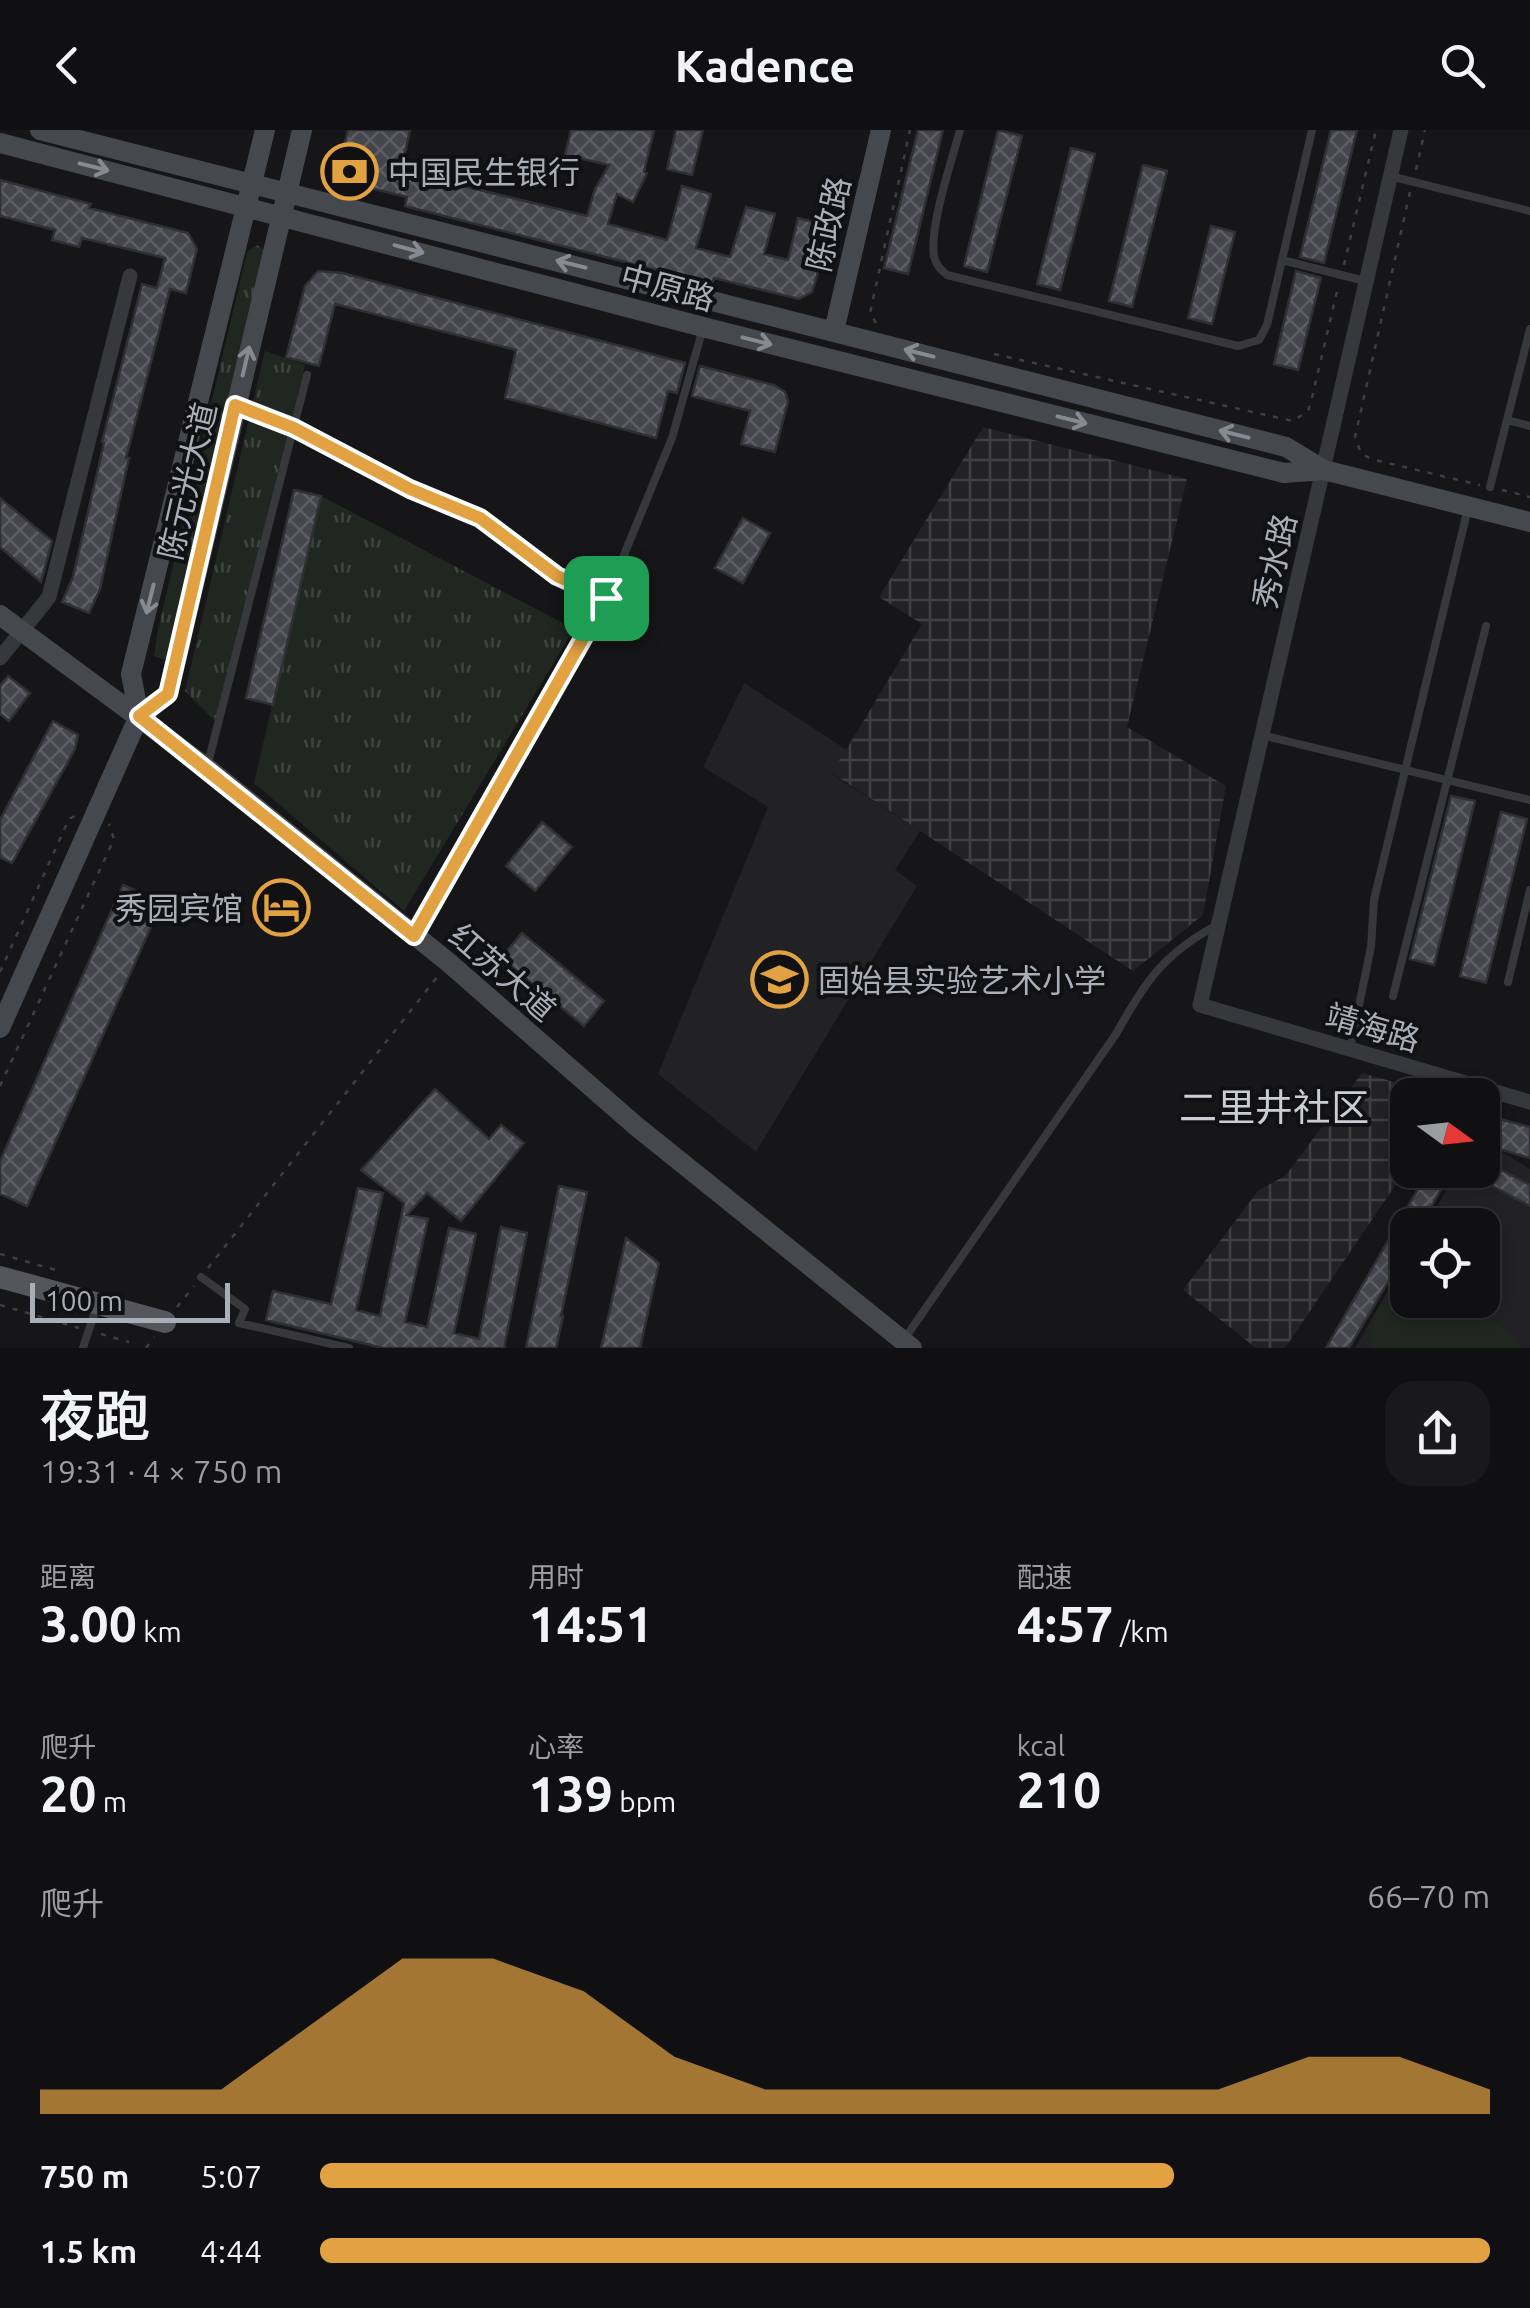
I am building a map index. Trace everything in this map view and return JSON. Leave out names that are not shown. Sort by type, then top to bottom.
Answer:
[{"type":"main road","name":"中原路","points":[[40,130],[1286,447],[1324,470],[1530,522]]},
{"type":"main road","name":"陈元光大道","points":[[139,716],[131,674],[264,130]]},
{"type":"main road","name":"陈元光大道","points":[[0,1028],[139,716],[168,694],[302,130]]},
{"type":"main road","name":"陈政路","points":[[834,332],[881,130]]},
{"type":"main road","name":"中原路","points":[[0,142],[703,327],[1284,473],[1324,470]]},
{"type":"main road","name":"红苏大道","points":[[0,615],[207,768],[448,962],[636,1126],[908,1344]]},
{"type":"main road","points":[[0,1277],[165,1322]]},
{"type":"street","name":"秀水路","points":[[1200,1005],[1401,130]]},
{"type":"street","points":[[0,658],[49,597],[130,276]]},
{"type":"street","name":"靖海路","points":[[1200,1005],[1530,1102]]},
{"type":"lane","points":[[960,130],[934,235],[938,266],[947,275],[1226,344],[1250,345],[1267,325],[1312,130]]},
{"type":"lane","points":[[1390,176],[1530,211]]},
{"type":"lane","points":[[1282,260],[1366,282]]},
{"type":"lane","points":[[414,936],[606,598],[672,438],[703,327]]},
{"type":"lane","points":[[1490,487],[1530,329]]},
{"type":"lane","points":[[207,768],[307,375]]},
{"type":"lane","points":[[235,405],[294,428],[410,489],[480,518],[557,576],[606,598]]},
{"type":"lane","points":[[1507,420],[1530,426]]},
{"type":"lane","points":[[1350,1049],[1371,947],[1374,900],[1468,508]]},
{"type":"lane","points":[[1393,996],[1486,626]]},
{"type":"lane","points":[[1261,736],[1530,800]]},
{"type":"lane","points":[[1508,982],[1530,890]]},
{"type":"lane","points":[[908,1344],[1116,1034],[1145,982],[1186,942],[1216,926]]},
{"type":"lane","points":[[201,1277],[245,1309],[239,1323],[349,1348]]},
{"type":"lane","points":[[83,1348],[97,1304]]},
{"type":"path","points":[[1425,130],[1354,437],[1362,453],[1372,458],[1530,497]]},
{"type":"path","points":[[0,972],[70,819],[102,801],[114,840],[0,1086]]},
{"type":"path","points":[[146,1348],[448,962]]},
{"type":"path","points":[[0,1254],[56,1270]]},
{"type":"path","points":[[0,1305],[129,1342]]},
{"type":"shaded area","points":[[983,427],[1187,479],[1127,727],[1226,786],[1203,915],[1133,971],[832,773],[922,624],[879,597]]},
{"type":"shaded area","name":"固始县实验艺术小学","points":[[744,683],[847,750],[832,774],[920,831],[895,870],[917,886],[756,1152],[658,1074],[768,807],[703,767]]},
{"type":"shaded area","points":[[1362,1073],[1390,1081],[1390,1188],[1393,1188],[1285,1348],[1256,1348],[1183,1290],[1258,1191],[1286,1175]]},
{"type":"shaded area","points":[[1500,1151],[1530,1169],[1530,1348],[1355,1348],[1390,1287],[1390,1318],[1500,1318],[1500,1208],[1436,1208],[1448,1188],[1500,1188]]},
{"type":"green space","points":[[257,245],[266,251],[169,661],[154,656],[157,634],[247,252]]},
{"type":"green space","points":[[265,351],[305,365],[215,721],[185,691]]},
{"type":"green space","points":[[321,496],[574,629],[404,911],[254,783]]},
{"type":"green space","points":[[1390,1299],[1390,1318],[1485,1318],[1506,1330],[1519,1348],[1372,1348],[1374,1319]]},
{"type":"building","points":[[348,130],[410,130],[401,171],[587,216],[595,189],[609,165],[565,155],[571,130],[654,130],[644,172],[647,173],[633,202],[617,194],[608,224],[667,240],[682,186],[711,194],[696,248],[730,257],[746,207],[775,214],[764,254],[788,260],[798,218],[830,226],[812,292],[799,299],[714,278],[712,284],[405,206],[407,197],[349,183],[339,166]]},
{"type":"building","points":[[676,130],[703,130],[692,175],[667,169]]},
{"type":"building","points":[[918,130],[943,130],[908,274],[884,268]]},
{"type":"building","points":[[998,130],[1022,136],[987,272],[964,266]]},
{"type":"building","points":[[1331,130],[1357,130],[1324,263],[1300,257]]},
{"type":"building","points":[[1071,148],[1095,154],[1060,290],[1037,284]]},
{"type":"building","points":[[1143,165],[1167,171],[1132,307],[1109,301]]},
{"type":"building","points":[[0,180],[188,233],[197,249],[186,293],[170,289],[126,458],[100,589],[89,613],[62,602],[73,577],[142,284],[157,288],[165,258],[82,238],[79,247],[52,240],[55,230],[0,216]]},
{"type":"building","points":[[1211,226],[1235,232],[1212,324],[1188,318]]},
{"type":"building","points":[[318,271],[342,273],[685,363],[677,393],[668,391],[656,438],[505,398],[516,350],[335,304],[319,366],[286,357],[305,286]]},
{"type":"building","points":[[1296,271],[1321,278],[1298,370],[1274,364]]},
{"type":"building","points":[[700,366],[774,385],[785,392],[788,401],[775,452],[741,444],[750,411],[692,396]]},
{"type":"building","points":[[294,490],[321,496],[273,705],[246,698]]},
{"type":"building","points":[[0,498],[52,541],[41,582],[0,547]]},
{"type":"building","points":[[743,518],[770,533],[743,583],[715,568]]},
{"type":"building","points":[[8,676],[30,693],[9,721],[0,714],[0,686]]},
{"type":"building","points":[[53,721],[78,735],[75,749],[12,863],[0,857],[0,820]]},
{"type":"building","points":[[1451,796],[1475,801],[1434,965],[1410,959]]},
{"type":"building","points":[[1501,812],[1527,819],[1486,983],[1460,976]]},
{"type":"building","points":[[542,822],[572,847],[535,891],[506,866]]},
{"type":"building","points":[[123,885],[162,902],[27,1206],[0,1194],[0,1161]]},
{"type":"building","points":[[522,933],[604,1001],[584,1026],[501,958]]},
{"type":"building","points":[[435,1089],[489,1139],[501,1125],[524,1143],[461,1221],[427,1193],[407,1215],[428,1219],[405,1322],[427,1327],[449,1228],[476,1234],[454,1333],[479,1339],[501,1227],[527,1233],[504,1348],[383,1348],[266,1320],[273,1291],[331,1304],[358,1188],[383,1193],[356,1310],[380,1316],[404,1203],[361,1170]]},
{"type":"building","points":[[1500,1119],[1530,1127],[1530,1158],[1500,1149]]},
{"type":"building","points":[[1500,1169],[1530,1185],[1530,1206],[1496,1188],[1500,1188]]},
{"type":"building","points":[[559,1186],[587,1192],[563,1316],[556,1348],[526,1348]]},
{"type":"building","points":[[1419,1188],[1442,1188],[1431,1208],[1407,1208]]},
{"type":"building","points":[[1390,1237],[1390,1279],[1349,1348],[1326,1348]]},
{"type":"building","points":[[626,1238],[659,1263],[640,1348],[601,1348]]},
{"type":"place","name":"中国民生银行","points":[[349,172]]},
{"type":"place","name":"秀园宾馆","points":[[282,908]]},
{"type":"place","name":"固始县实验艺术小学","points":[[779,980]]},
{"type":"district","name":"二里井社区","points":[[1274,1107]]},
{"type":"route","points":[[235,405],[294,428],[410,489],[480,518],[557,576],[606,598],[414,936],[139,716],[168,694],[235,405]]}]
